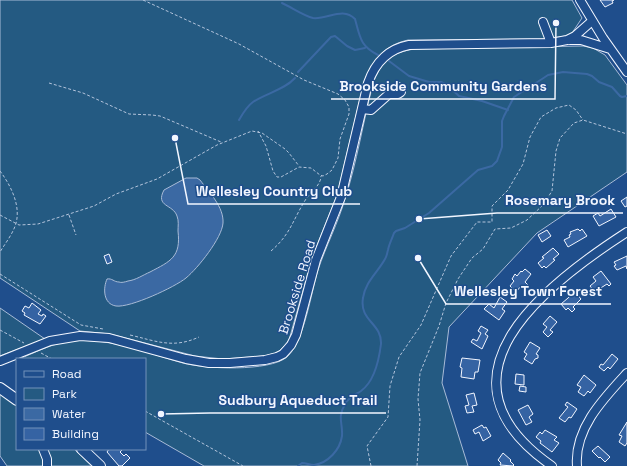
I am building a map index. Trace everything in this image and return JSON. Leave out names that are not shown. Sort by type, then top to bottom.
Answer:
[{"type":"main road","points":[[0,388],[16,399]]},
{"type":"main road","points":[[83,450],[100,466]]},
{"type":"street","points":[[580,0],[610,49],[627,72]]},
{"type":"street","name":"Brookside Road","points":[[567,40],[578,34],[592,20]]},
{"type":"street","points":[[543,22],[551,43]]},
{"type":"street","name":"Brookside Road","points":[[0,361],[50,341],[80,336],[109,338],[186,359],[208,363],[265,360],[280,356],[289,348],[294,338],[316,260],[339,202],[368,83],[376,66],[385,56],[400,47],[415,44],[551,43],[567,40],[581,40],[610,49]]},
{"type":"street","points":[[362,109],[373,109],[389,94]]},
{"type":"street","points":[[552,466],[522,441],[511,428],[505,417],[499,400],[497,388],[497,370],[499,359],[506,344],[517,327],[551,288],[575,267],[627,232]]},
{"type":"street","points":[[577,466],[578,448],[584,428],[602,403],[627,373]]},
{"type":"street","points":[[43,450],[47,459],[46,466]]},
{"type":"path","points":[[143,0],[239,44],[304,80],[329,90],[344,98],[348,105],[349,111],[340,139],[338,158],[335,167],[327,174],[321,175],[311,168],[299,167],[281,177],[276,176],[272,170],[266,146],[258,131]]},
{"type":"path","points":[[49,83],[83,93],[129,114],[152,114],[160,116],[222,142]]},
{"type":"path","points":[[371,466],[367,446],[388,417],[390,386],[399,357],[421,325],[451,256],[477,222],[492,222],[492,206],[508,190],[523,164],[530,137],[541,117],[556,108],[569,105],[576,110],[583,120]]},
{"type":"path","points":[[417,466],[420,420],[418,399],[420,373],[439,326],[446,303],[458,279],[472,258],[483,249],[495,230],[511,228],[528,220],[543,205],[552,192],[556,151],[560,138],[574,123],[583,120],[627,134]]},
{"type":"path","points":[[0,215],[22,226],[38,224],[94,206],[116,194],[157,179],[206,150],[222,142],[249,132],[258,131],[287,151],[299,167]]},
{"type":"path","points":[[0,171],[11,189],[17,216],[16,223],[8,241],[0,252]]},
{"type":"path","points":[[271,250],[281,242],[290,229],[306,200],[320,181],[321,175]]},
{"type":"path","points":[[69,214],[76,235]]},
{"type":"path","points":[[0,274],[81,325],[103,329]]},
{"type":"path","points":[[130,335],[172,344],[184,343],[199,337]]},
{"type":"path","points":[[146,412],[243,466]]},
{"type":"green space","points":[[0,0],[572,0],[582,18],[572,33],[566,36],[542,39],[408,40],[400,42],[380,55],[375,60],[364,82],[337,195],[312,258],[289,340],[278,352],[265,356],[223,359],[195,356],[110,334],[80,331],[0,278]]},
{"type":"green space","points":[[583,46],[593,48],[605,55],[627,85],[627,172],[537,233],[449,327],[442,383],[468,466],[204,466],[146,433],[146,358],[21,358],[53,345],[80,340],[125,346],[183,363],[206,367],[252,367],[278,362],[287,357],[293,350],[298,340],[318,270],[342,208],[376,76],[383,64],[388,59],[407,50]]},
{"type":"green space","points":[[0,308],[45,339],[0,356]]},
{"type":"green space","points":[[0,393],[16,405],[16,450],[75,450],[92,466],[7,466],[0,456]]},
{"type":"water","points":[[186,178],[197,178],[200,180],[219,206],[223,217],[223,223],[222,229],[214,244],[197,267],[180,282],[163,291],[131,304],[123,306],[112,305],[106,299],[105,295],[107,279],[121,282],[134,280],[164,265],[176,252],[179,240],[178,218],[172,209],[163,203],[162,196],[164,190]]},
{"type":"building","points":[[600,0],[614,0],[612,1],[613,3],[605,7]]},
{"type":"building","points":[[627,197],[627,206],[625,207],[621,201]]},
{"type":"building","points":[[611,209],[616,217],[599,226],[593,216],[598,213],[600,216]]},
{"type":"building","points":[[578,229],[580,231],[582,229],[587,236],[568,247],[564,240],[570,237],[570,232]]},
{"type":"building","points":[[547,230],[551,236],[542,242],[538,235]]},
{"type":"building","points":[[553,248],[559,254],[546,268],[544,266],[542,268],[538,263],[544,258],[542,257]]},
{"type":"building","points":[[109,254],[112,262],[107,264],[104,256]]},
{"type":"building","points":[[627,256],[627,269],[626,266],[617,270],[614,266],[616,265],[614,262]]},
{"type":"building","points":[[525,269],[531,274],[525,282],[528,285],[525,289],[521,286],[516,292],[510,286],[514,281],[512,279],[515,274],[517,276]]},
{"type":"building","points":[[601,271],[611,284],[609,286],[607,284],[594,291],[590,286],[596,281],[593,277]]},
{"type":"building","points":[[575,292],[581,299],[573,307],[575,309],[572,312],[568,308],[566,310],[561,304]]},
{"type":"building","points":[[500,297],[507,302],[502,309],[505,311],[499,320],[484,309],[489,304],[494,308]]},
{"type":"building","points":[[32,303],[41,310],[38,314],[42,316],[43,314],[46,316],[40,324],[24,315],[25,313],[22,311],[25,306],[29,308]]},
{"type":"building","points":[[550,316],[557,322],[550,330],[553,332],[548,337],[543,332],[547,327],[543,324]]},
{"type":"building","points":[[481,326],[488,330],[485,334],[488,336],[482,349],[471,342],[473,339],[477,341],[481,333],[478,331]]},
{"type":"building","points":[[530,342],[540,348],[536,354],[538,355],[538,358],[535,359],[532,364],[524,359],[527,354],[524,352]]},
{"type":"building","points":[[612,354],[618,359],[610,369],[608,367],[604,371],[599,367],[601,364],[603,365]]},
{"type":"building","points":[[462,358],[480,360],[478,372],[475,372],[474,379],[461,377],[462,368],[460,367]]},
{"type":"building","points":[[516,374],[524,375],[524,385],[515,384]]},
{"type":"building","points":[[584,375],[596,385],[590,393],[588,391],[584,396],[578,392],[581,387],[577,385]]},
{"type":"building","points":[[520,386],[526,387],[526,392],[519,391]]},
{"type":"building","points":[[474,393],[477,405],[472,406],[474,412],[467,413],[465,406],[469,405],[466,395]]},
{"type":"building","points":[[567,402],[577,409],[571,418],[569,417],[565,422],[559,418],[568,407],[565,405]]},
{"type":"building","points":[[528,405],[533,414],[529,417],[532,422],[526,425],[518,410]]},
{"type":"building","points":[[627,422],[627,443],[625,446],[619,442],[622,436],[619,435]]},
{"type":"building","points":[[482,425],[484,428],[486,427],[491,436],[483,441],[479,432],[475,434],[473,430]]},
{"type":"building","points":[[545,430],[557,437],[554,440],[559,443],[552,452],[540,443],[541,441],[536,437],[540,432],[542,434]]},
{"type":"building","points":[[598,446],[610,457],[605,462],[592,451]]},
{"type":"building","points":[[108,450],[122,450],[120,452],[124,456],[126,454],[130,458],[122,466],[119,466],[107,452]]},
{"type":"building","points":[[503,453],[511,460],[510,461],[514,465],[513,466],[500,465],[501,463],[498,460]]},
{"type":"waterway","points":[[282,3],[313,18],[340,13],[350,15],[355,19],[364,44],[372,52],[378,55]]},
{"type":"waterway","points":[[298,72],[331,37],[335,36],[347,46],[355,50],[365,48]]},
{"type":"waterway","points":[[389,61],[409,76],[429,82],[441,82],[447,85],[459,96],[482,101],[508,110]]},
{"type":"waterway","points":[[298,466],[302,463],[314,465],[319,464],[328,459],[336,451],[342,436],[341,413],[345,404],[350,398],[366,387],[376,370],[381,344],[380,337],[375,326],[364,312],[363,298],[366,287],[386,258],[394,233],[429,213],[478,170],[492,166],[497,161],[502,147],[502,121],[514,97],[548,75],[563,72],[587,74],[599,82],[612,87],[620,96],[627,96]]},
{"type":"waterway","points":[[239,120],[253,102],[286,86],[295,78]]},
{"type":"place","name":"Brookside Community Gardens","points":[[556,23]]},
{"type":"place","name":"Wellesley Country Club","points":[[175,138]]},
{"type":"place","name":"Rosemary Brook","points":[[419,219]]},
{"type":"place","name":"Wellesley Town Forest","points":[[418,258]]},
{"type":"place","name":"Sudbury Aqueduct Trail","points":[[161,414]]}]
